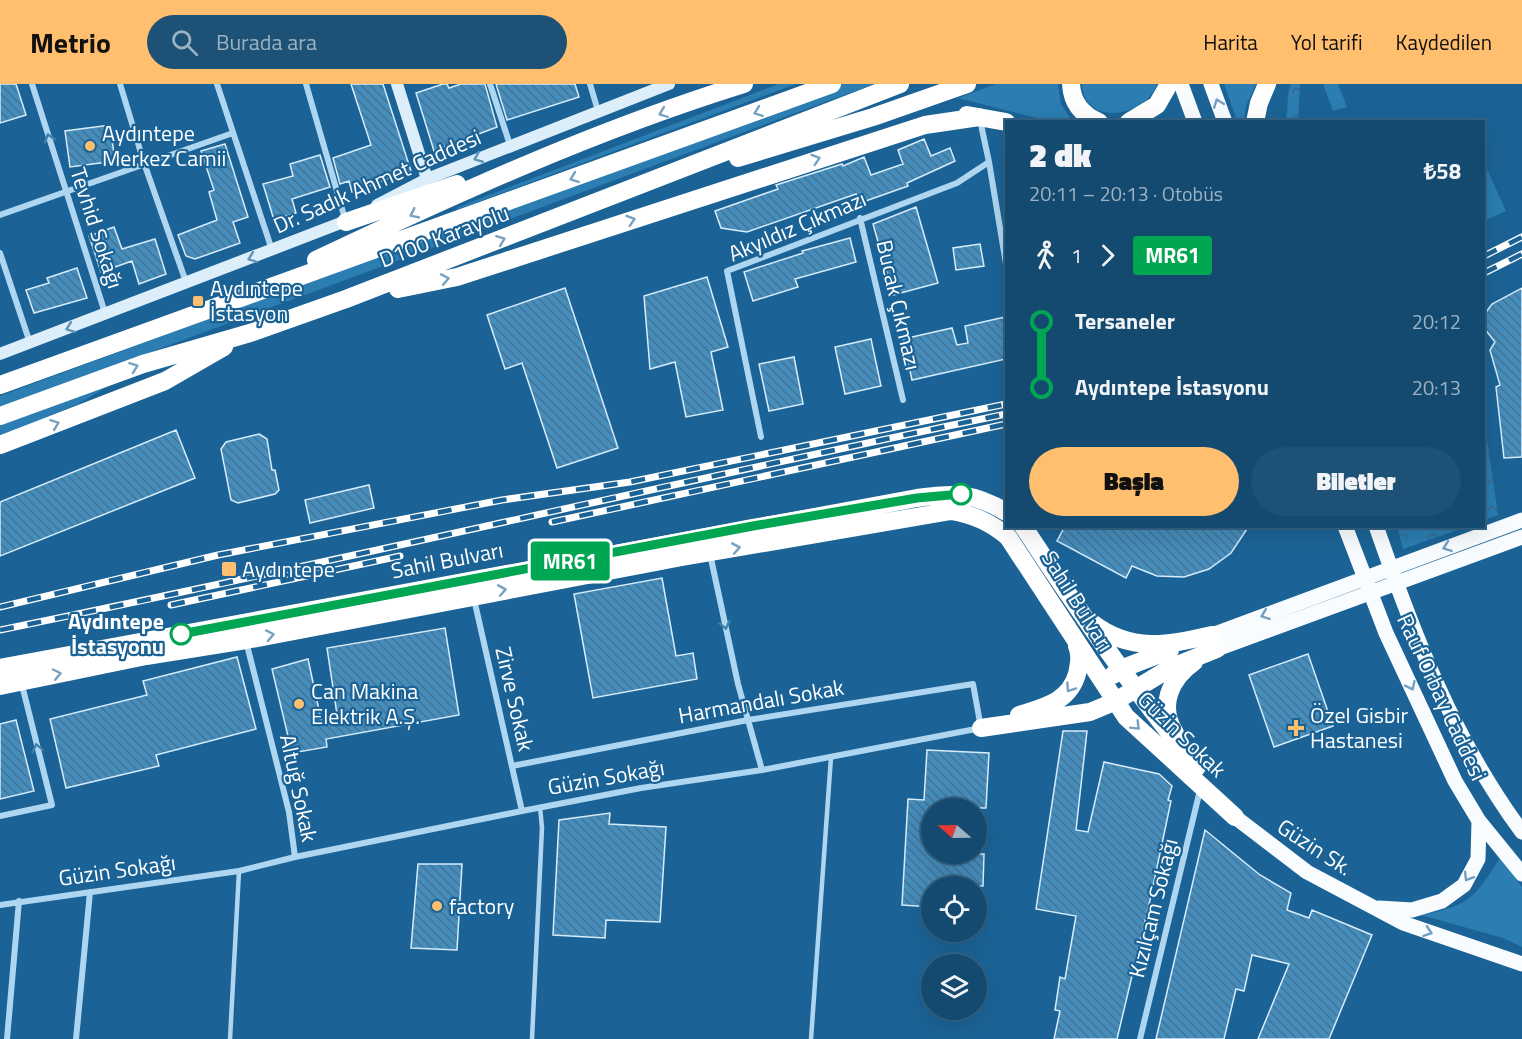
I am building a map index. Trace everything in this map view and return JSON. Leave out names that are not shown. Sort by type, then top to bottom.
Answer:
[{"type":"highway","points":[[217,307],[428,207],[526,165],[723,88],[744,84]]},
{"type":"highway","name":"D100 Karayolu","points":[[0,385],[832,84]]},
{"type":"highway","name":"D100 Karayolu","points":[[0,416],[143,364],[250,333],[346,299],[900,84]]},
{"type":"highway","points":[[599,202],[873,117],[967,84]]},
{"type":"highway","points":[[1071,84],[1077,106],[1096,120]]},
{"type":"highway","points":[[1132,120],[1157,105],[1169,84]]},
{"type":"highway","points":[[1255,120],[1267,84]]},
{"type":"highway","points":[[873,117],[940,113],[979,117],[1005,123]]},
{"type":"highway","points":[[346,299],[457,277],[925,125],[979,117]]},
{"type":"highway","points":[[346,222],[430,192],[526,165]]},
{"type":"highway","points":[[0,445],[165,381],[250,333]]},
{"type":"highway","name":"Sahil Bulvarı","points":[[0,686],[13,672],[146,656],[244,632],[744,528],[945,494],[968,495],[987,501],[1005,511]]},
{"type":"highway","name":"Sahil Bulvarı","points":[[244,632],[474,596],[709,552],[951,511],[972,515],[992,524],[1008,537],[1100,681]]},
{"type":"highway","name":"Sahil Bulvarı","points":[[1024,528],[1078,610],[1121,669]]},
{"type":"highway","points":[[1078,610],[1102,631],[1128,642],[1145,646],[1215,642]]},
{"type":"highway","points":[[981,728],[1055,703],[1068,693],[1079,665],[1080,652],[1071,633]]},
{"type":"highway","points":[[1197,767],[1172,728],[1166,712],[1168,696],[1172,683],[1186,667],[1215,642]]},
{"type":"highway","name":"Sahil Bulvarı","points":[[1215,642],[1114,702],[1109,688],[1110,680],[1121,669],[1215,642]]},
{"type":"highway","points":[[1121,669],[1235,817]]},
{"type":"highway","name":"Güzin Sokak","points":[[1100,681],[1114,702],[1161,751],[1235,817]]},
{"type":"highway","points":[[981,728],[1065,717],[1114,702]]},
{"type":"main road","points":[[398,84],[427,178]]},
{"type":"main road","points":[[1181,84],[1194,120]]},
{"type":"main road","points":[[1211,84],[1224,120]]},
{"type":"main road","name":"Dr. Sadık Ahmet Caddesi","points":[[0,354],[346,222],[427,178],[663,85]]},
{"type":"main road","name":"Sahil Bulvarı","points":[[1215,642],[1522,520]]},
{"type":"main road","name":"Rauf Orbay Caddesi","points":[[1377,528],[1428,668],[1485,776],[1522,832]]},
{"type":"main road","name":"Rauf Orbay Caddesi","points":[[1347,533],[1386,633],[1440,751],[1479,821],[1522,874]]},
{"type":"main road","name":"Sahil Bulvarı","points":[[1215,642],[1522,537]]},
{"type":"main road","name":"Güzin Sk.","points":[[1235,817],[1307,872],[1375,908]]},
{"type":"main road","points":[[1375,908],[1412,910],[1442,901],[1464,885],[1478,859],[1479,821]]},
{"type":"main road","points":[[1375,908],[1403,923],[1522,964]]},
{"type":"street","name":"Tevhid Sokağı","points":[[32,84],[106,314]]},
{"type":"street","points":[[120,84],[144,163],[186,283]]},
{"type":"street","points":[[217,84],[272,250]]},
{"type":"street","points":[[306,84],[346,222]]},
{"type":"street","points":[[490,84],[510,145]]},
{"type":"street","points":[[590,84],[598,111]]},
{"type":"street","points":[[979,117],[1005,258]]},
{"type":"street","points":[[0,215],[233,133]]},
{"type":"street","name":"Akyıldız Çıkmazı","points":[[761,437],[727,271],[957,183],[989,162]]},
{"type":"street","name":"Bucak Çıkmazı","points":[[861,218],[903,400]]},
{"type":"street","points":[[0,253],[30,343]]},
{"type":"street","points":[[744,528],[719,536],[710,546],[709,552],[762,770]]},
{"type":"street","name":"Zirve Sokak","points":[[474,596],[522,811]]},
{"type":"street","name":"Altuğ Sokak","points":[[244,632],[289,812],[296,857]]},
{"type":"street","points":[[0,816],[52,805],[13,672]]},
{"type":"street","name":"Harmandalı Sokak","points":[[512,766],[748,720],[973,684],[981,728]]},
{"type":"street","name":"Güzin Sokağı","points":[[0,905],[239,871],[296,857],[540,807],[641,788],[762,770],[981,728]]},
{"type":"street","name":"Kızılçam Sokağı","points":[[1140,1039],[1201,786]]},
{"type":"street","points":[[76,1039],[90,892]]},
{"type":"street","points":[[7,1039],[19,901]]},
{"type":"lane","points":[[811,1039],[831,757]]},
{"type":"lane","points":[[532,1039],[542,828],[540,807]]},
{"type":"lane","points":[[230,1039],[239,871]]},
{"type":"green space","points":[[778,84],[796,84],[456,210],[458,207]]},
{"type":"green space","points":[[842,84],[874,84],[0,408],[0,396]]},
{"type":"green space","points":[[996,84],[1058,84],[1061,104],[1071,120],[1044,120],[958,98]]},
{"type":"green space","points":[[1082,84],[1157,84],[1151,95],[1141,104],[1116,113],[1104,112],[1093,107],[1085,98]]},
{"type":"green space","points":[[1224,84],[1256,84],[1246,106],[1244,120],[1237,120]]},
{"type":"green space","points":[[1291,84],[1300,84],[1298,120],[1285,120]]},
{"type":"green space","points":[[1323,84],[1338,84],[1347,107],[1333,111]]},
{"type":"green space","points":[[1487,169],[1506,211],[1485,221],[1485,170]]},
{"type":"green space","points":[[115,382],[78,404],[0,437],[0,424]]},
{"type":"green space","points":[[1485,427],[1498,515],[1485,520]]},
{"type":"green space","points":[[1398,528],[1463,528],[1403,549]]},
{"type":"green space","points":[[1500,858],[1522,887],[1522,947],[1503,938],[1421,915],[1451,908],[1469,898],[1483,883]]},
{"type":"building","points":[[0,84],[16,84],[26,115],[0,123]]},
{"type":"building","points":[[351,84],[383,84],[411,171],[352,192],[349,181],[340,184],[333,158],[371,145]]},
{"type":"building","points":[[447,84],[449,88],[461,84],[485,84],[497,127],[434,151],[416,93]]},
{"type":"building","points":[[496,84],[575,84],[579,97],[507,120]]},
{"type":"building","name":"Aydıntepe Merkez Camii","points":[[110,125],[115,161],[70,167],[65,131]]},
{"type":"building","points":[[924,139],[931,156],[950,148],[955,161],[907,183],[908,186],[860,203],[856,194],[747,232],[721,228],[715,211],[778,189],[776,185],[842,164],[843,166],[864,157],[871,175],[903,164],[898,150]]},
{"type":"building","points":[[225,144],[248,217],[233,222],[240,243],[195,259],[186,256],[178,235],[217,220],[209,192],[214,190],[201,151]]},
{"type":"building","points":[[320,155],[330,187],[292,199],[296,213],[274,220],[263,184],[293,176],[290,164]]},
{"type":"building","points":[[916,207],[938,283],[893,295],[873,224]]},
{"type":"building","points":[[114,227],[122,249],[155,239],[166,274],[139,284],[132,261],[101,272],[89,236]]},
{"type":"building","points":[[850,238],[856,262],[795,279],[798,287],[753,301],[744,272],[803,253],[802,251]]},
{"type":"building","points":[[980,244],[984,266],[956,270],[953,248]]},
{"type":"building","points":[[77,268],[87,298],[34,313],[26,290],[49,283],[47,278]]},
{"type":"building","points":[[707,277],[728,347],[711,352],[723,410],[686,417],[675,362],[650,369],[644,296]]},
{"type":"building","points":[[565,288],[618,448],[557,468],[522,363],[505,369],[487,315]]},
{"type":"building","points":[[1522,288],[1522,457],[1504,458],[1496,387],[1500,385],[1490,350],[1495,342],[1485,329],[1485,314],[1492,304]]},
{"type":"building","points":[[1005,317],[1005,359],[912,380],[903,339],[952,328],[957,345],[968,343],[965,326]]},
{"type":"building","points":[[871,339],[881,386],[845,394],[835,347]]},
{"type":"building","points":[[794,357],[803,404],[769,411],[759,364]]},
{"type":"building","points":[[176,430],[195,478],[0,556],[0,502]]},
{"type":"building","points":[[259,434],[267,439],[272,470],[275,470],[279,490],[275,494],[238,503],[231,500],[221,449],[226,442]]},
{"type":"building","points":[[369,485],[374,508],[310,523],[305,500]]},
{"type":"building","points":[[1064,528],[1248,528],[1231,553],[1209,569],[1184,577],[1157,576],[1132,566],[1126,578],[1057,541]]},
{"type":"building","points":[[662,578],[676,656],[693,653],[697,679],[593,698],[574,594]]},
{"type":"building","points":[[445,628],[459,715],[326,739],[327,747],[292,753],[272,669],[308,659],[322,724],[338,721],[327,648]]},
{"type":"building","points":[[1308,654],[1333,726],[1274,747],[1249,675]]},
{"type":"building","points":[[237,657],[256,729],[156,755],[159,766],[66,788],[50,719],[147,695],[143,681]]},
{"type":"building","points":[[16,720],[34,791],[0,799],[0,724]]},
{"type":"building","points":[[1063,731],[1087,731],[1076,830],[1088,832],[1104,762],[1159,774],[1172,786],[1168,800],[1171,801],[1151,896],[1117,1039],[1054,1039],[1060,1011],[1055,1010],[1060,977],[1065,979],[1076,916],[1036,909]]},
{"type":"building","points":[[927,750],[989,753],[987,798],[924,798]]},
{"type":"building","points":[[908,799],[921,800],[921,864],[984,864],[983,876],[921,876],[921,906],[902,905]]},
{"type":"building","points":[[610,813],[609,824],[666,827],[660,922],[606,920],[605,938],[553,935],[559,820]]},
{"type":"building","points":[[1205,830],[1260,875],[1291,893],[1287,910],[1309,918],[1312,910],[1372,935],[1329,1039],[1258,1039],[1289,964],[1252,955],[1244,991],[1236,989],[1224,1039],[1156,1039]]},
{"type":"building","name":"factory","points":[[418,864],[462,864],[457,950],[411,948]]},
{"type":"railway","points":[[1485,256],[1522,237]]},
{"type":"railway","points":[[1485,272],[1522,254]]},
{"type":"railway","points":[[0,607],[218,555],[502,500],[630,482],[1005,404]]},
{"type":"railway","points":[[0,630],[1005,414]]},
{"type":"railway","points":[[552,522],[1005,424]]},
{"type":"railway","points":[[171,605],[400,556]]},
{"type":"bus line","name":"MR61","points":[[181,634],[753,526],[917,498],[961,494]]},
{"type":"place","name":"Aydıntepe Merkez Camii","points":[[90,146]]},
{"type":"place","name":"Aydıntepe İstasyon","points":[[198,301]]},
{"type":"place","name":"Aydıntepe","points":[[229,569]]},
{"type":"place","name":"Aydıntepe İstasyonu","points":[[181,634]]},
{"type":"place","name":"Can Makina Elektrik A.Ş.","points":[[299,704]]},
{"type":"place","name":"Özel Gisbir Hastanesi","points":[[1296,728]]},
{"type":"place","name":"factory","points":[[437,906]]}]
